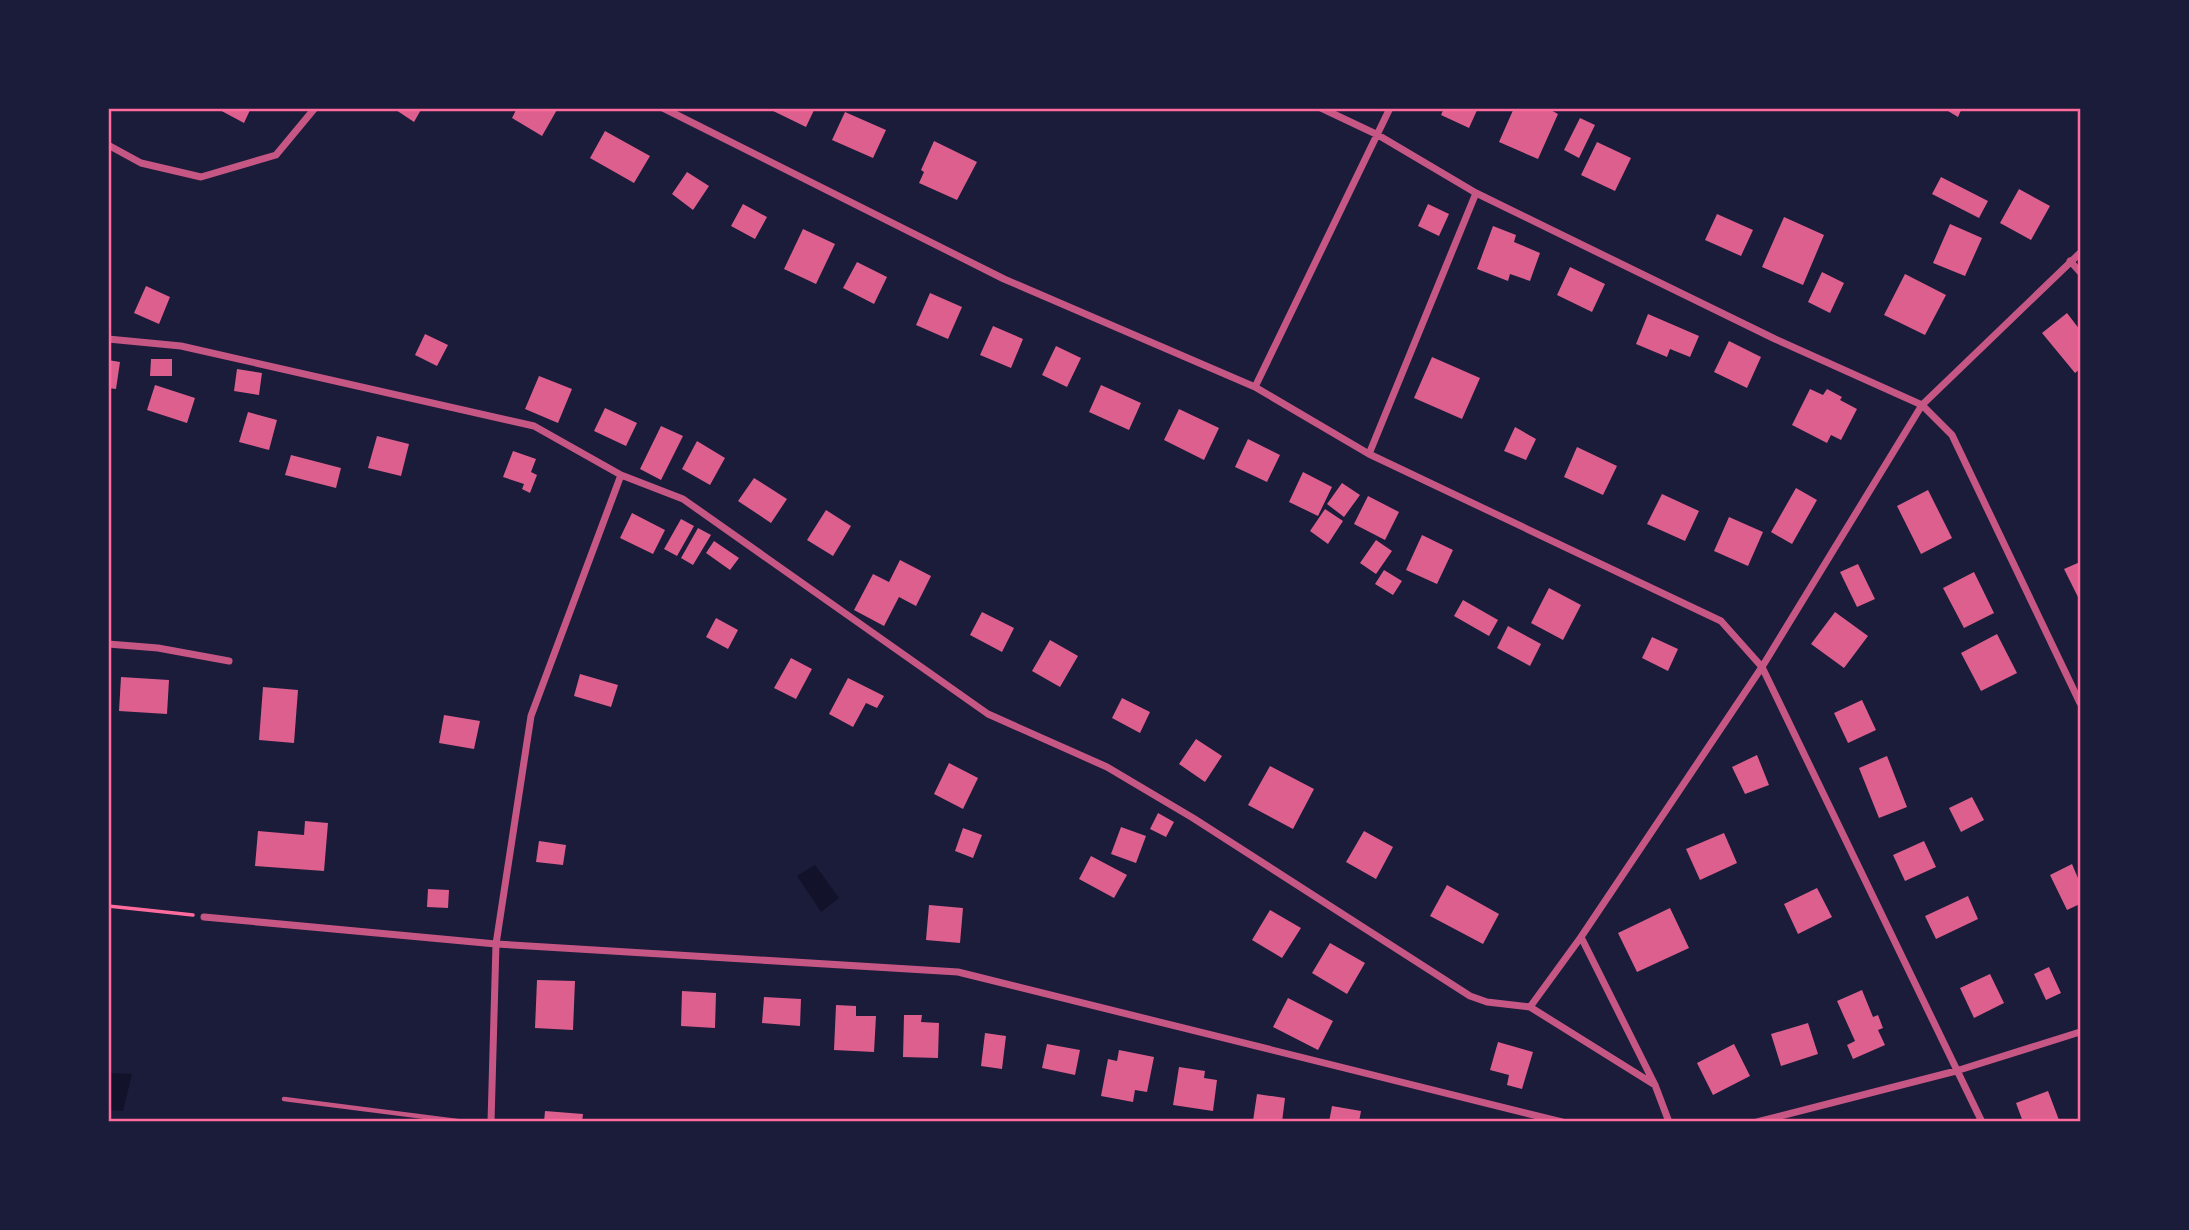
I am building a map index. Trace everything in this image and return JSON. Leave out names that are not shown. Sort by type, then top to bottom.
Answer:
[{"type":"street","points":[[108,145],[141,163],[201,177],[276,155],[315,108]]},
{"type":"street","points":[[663,108],[1004,279],[1255,387],[1369,454],[1721,621],[1762,667],[1982,1122]]},
{"type":"street","points":[[1321,108],[1378,135],[1476,193],[1775,339],[1922,405],[1952,435],[2081,703]]},
{"type":"street","points":[[1255,387],[1390,108]]},
{"type":"street","points":[[1369,454],[1476,193]]},
{"type":"street","points":[[1530,1007],[1581,937],[1762,667],[1922,405],[2081,253]]},
{"type":"street","points":[[2070,261],[2081,272]]},
{"type":"street","points":[[108,339],[181,346],[534,426],[621,475],[683,499],[988,714],[1107,766],[1193,818],[1470,996],[1487,1002],[1530,1007],[1655,1084]]},
{"type":"street","points":[[491,1122],[496,944],[531,716],[621,475]]},
{"type":"street","points":[[108,644],[158,648],[229,661]]},
{"type":"street","points":[[204,916],[496,944],[958,972],[1562,1122]]},
{"type":"street","points":[[1581,937],[1655,1084],[1669,1122]]},
{"type":"street","points":[[1757,1122],[1956,1070],[2081,1032]]},
{"type":"lane","points":[[284,1099],[465,1122]]},
{"type":"path","points":[[108,906],[204,916]]},
{"type":"shaded area","points":[[815,865],[839,898],[821,912],[797,876]]},
{"type":"shaded area","points":[[109,1073],[132,1074],[123,1111],[109,1110]]},
{"type":"building","points":[[216,108],[251,108],[244,123]]},
{"type":"building","points":[[422,108],[414,122],[396,110]]},
{"type":"building","points":[[517,108],[558,108],[542,136],[512,118]]},
{"type":"building","points":[[767,108],[815,108],[806,127]]},
{"type":"building","points":[[1444,108],[1478,108],[1469,128],[1441,115]]},
{"type":"building","points":[[1514,108],[1547,108],[1558,114],[1538,159],[1499,142]]},
{"type":"building","points":[[1943,108],[1962,108],[1958,117]]},
{"type":"building","points":[[845,112],[886,130],[873,158],[832,140]]},
{"type":"building","points":[[1580,118],[1595,125],[1579,158],[1564,150]]},
{"type":"building","points":[[605,131],[650,156],[634,183],[590,158]]},
{"type":"building","points":[[934,141],[977,162],[957,200],[919,183],[924,172],[921,170]]},
{"type":"building","points":[[1597,142],[1631,158],[1615,191],[1581,175]]},
{"type":"building","points":[[687,172],[709,186],[693,210],[672,194]]},
{"type":"building","points":[[1941,177],[1988,201],[1979,218],[1932,194]]},
{"type":"building","points":[[2019,189],[2050,206],[2031,240],[2000,223]]},
{"type":"building","points":[[743,204],[767,217],[755,239],[731,226]]},
{"type":"building","points":[[1428,204],[1449,214],[1439,236],[1418,226]]},
{"type":"building","points":[[1717,214],[1753,230],[1741,256],[1705,240]]},
{"type":"building","points":[[1784,217],[1824,235],[1803,285],[1762,267]]},
{"type":"building","points":[[1950,224],[1982,238],[1965,276],[1933,263]]},
{"type":"building","points":[[1493,226],[1516,235],[1514,242],[1540,253],[1530,281],[1510,274],[1508,281],[1477,269]]},
{"type":"building","points":[[803,229],[835,244],[816,284],[784,269]]},
{"type":"building","points":[[857,262],[887,277],[874,304],[843,288]]},
{"type":"building","points":[[1570,267],[1605,284],[1592,312],[1557,295]]},
{"type":"building","points":[[1822,272],[1844,283],[1830,313],[1808,302]]},
{"type":"building","points":[[1905,274],[1946,295],[1925,335],[1884,315]]},
{"type":"building","points":[[146,286],[170,297],[159,324],[134,313]]},
{"type":"building","points":[[930,293],[962,307],[948,339],[916,325]]},
{"type":"building","points":[[2067,313],[2080,330],[2080,369],[2075,373],[2042,333]]},
{"type":"building","points":[[1648,314],[1699,336],[1690,357],[1670,349],[1667,357],[1636,344]]},
{"type":"building","points":[[993,326],[1023,339],[1011,368],[980,355]]},
{"type":"building","points":[[425,334],[448,345],[437,366],[415,355]]},
{"type":"building","points":[[1729,341],[1761,357],[1747,388],[1714,372]]},
{"type":"building","points":[[1056,346],[1081,358],[1067,387],[1042,375]]},
{"type":"building","points":[[1432,357],[1480,378],[1462,419],[1414,398]]},
{"type":"building","points":[[151,359],[172,359],[172,376],[150,376]]},
{"type":"building","points":[[108,360],[120,362],[116,389],[108,388]]},
{"type":"building","points":[[237,369],[262,373],[259,395],[234,391]]},
{"type":"building","points":[[539,376],[572,389],[558,423],[525,409]]},
{"type":"building","points":[[155,385],[195,398],[187,423],[147,410]]},
{"type":"building","points":[[1101,385],[1141,403],[1129,430],[1089,412]]},
{"type":"building","points":[[1810,389],[1823,395],[1827,389],[1857,409],[1841,440],[1831,435],[1827,443],[1792,425]]},
{"type":"building","points":[[605,408],[637,423],[626,446],[594,431]]},
{"type":"building","points":[[1179,409],[1219,428],[1204,460],[1164,440]]},
{"type":"building","points":[[248,412],[277,420],[269,450],[239,442]]},
{"type":"building","points":[[661,426],[683,436],[661,480],[640,469]]},
{"type":"building","points":[[1515,427],[1536,439],[1526,460],[1504,451]]},
{"type":"building","points":[[377,436],[409,444],[401,476],[368,468]]},
{"type":"building","points":[[1248,439],[1280,455],[1267,482],[1235,467]]},
{"type":"building","points":[[697,441],[725,458],[710,485],[682,469]]},
{"type":"building","points":[[1577,447],[1617,466],[1603,495],[1564,477]]},
{"type":"building","points":[[513,451],[536,459],[531,472],[537,475],[530,493],[522,489],[524,484],[503,477]]},
{"type":"building","points":[[291,455],[341,468],[336,488],[285,475]]},
{"type":"building","points":[[1303,472],[1332,487],[1318,516],[1289,502]]},
{"type":"building","points":[[754,478],[787,499],[771,523],[738,501]]},
{"type":"building","points":[[1342,483],[1360,495],[1344,517],[1327,504]]},
{"type":"building","points":[[1796,488],[1817,500],[1792,544],[1771,532]]},
{"type":"building","points":[[1928,490],[1952,538],[1921,554],[1897,506]]},
{"type":"building","points":[[1662,494],[1699,511],[1685,541],[1647,524]]},
{"type":"building","points":[[1368,496],[1399,512],[1385,540],[1354,524]]},
{"type":"building","points":[[1325,509],[1343,521],[1328,544],[1310,531]]},
{"type":"building","points":[[826,510],[851,526],[833,556],[807,540]]},
{"type":"building","points":[[632,513],[665,530],[653,554],[620,538]]},
{"type":"building","points":[[1729,517],[1763,532],[1748,566],[1714,551]]},
{"type":"building","points":[[681,519],[694,526],[677,556],[664,549]]},
{"type":"building","points":[[698,528],[711,535],[693,565],[681,558]]},
{"type":"building","points":[[1422,535],[1453,550],[1437,584],[1406,570]]},
{"type":"building","points":[[1376,540],[1392,551],[1376,574],[1360,563]]},
{"type":"building","points":[[714,541],[739,558],[730,570],[706,553]]},
{"type":"building","points":[[900,560],[931,576],[916,606],[899,597],[884,626],[854,610],[873,574],[889,582]]},
{"type":"building","points":[[2080,562],[2080,596],[2078,597],[2064,569]]},
{"type":"building","points":[[1858,564],[1875,599],[1857,607],[1840,572]]},
{"type":"building","points":[[1384,570],[1402,581],[1393,595],[1375,584]]},
{"type":"building","points":[[1974,572],[1994,613],[1964,628],[1943,588]]},
{"type":"building","points":[[1549,588],[1581,605],[1563,640],[1531,623]]},
{"type":"building","points":[[1463,600],[1498,620],[1489,636],[1454,616]]},
{"type":"building","points":[[982,612],[1014,628],[1002,652],[970,635]]},
{"type":"building","points":[[1835,612],[1868,636],[1844,668],[1811,644]]},
{"type":"building","points":[[716,618],[738,630],[728,649],[706,637]]},
{"type":"building","points":[[1508,626],[1541,644],[1530,666],[1497,648]]},
{"type":"building","points":[[1997,634],[2017,673],[1981,691],[1961,653]]},
{"type":"building","points":[[1652,637],[1678,649],[1668,671],[1642,658]]},
{"type":"building","points":[[1050,640],[1078,656],[1060,687],[1032,671]]},
{"type":"building","points":[[791,658],[812,669],[796,699],[774,688]]},
{"type":"building","points":[[580,674],[618,685],[611,707],[574,696]]},
{"type":"building","points":[[121,677],[169,680],[167,714],[119,711]]},
{"type":"building","points":[[848,678],[884,696],[877,708],[866,703],[853,727],[829,714]]},
{"type":"building","points":[[263,687],[298,690],[294,743],[259,740]]},
{"type":"building","points":[[1122,698],[1150,712],[1140,733],[1112,718]]},
{"type":"building","points":[[1862,700],[1876,730],[1848,743],[1834,713]]},
{"type":"building","points":[[444,715],[480,721],[474,749],[439,743]]},
{"type":"building","points":[[1196,739],[1222,756],[1205,782],[1179,764]]},
{"type":"building","points":[[1757,755],[1769,785],[1745,794],[1732,767]]},
{"type":"building","points":[[1887,756],[1907,807],[1879,818],[1859,768]]},
{"type":"building","points":[[949,763],[978,778],[963,809],[934,794]]},
{"type":"building","points":[[1270,766],[1314,789],[1293,829],[1248,805]]},
{"type":"building","points":[[1972,797],[1984,820],[1961,832],[1949,808]]},
{"type":"building","points":[[1158,813],[1174,822],[1166,837],[1150,829]]},
{"type":"building","points":[[305,821],[328,823],[324,871],[255,866],[258,831],[304,835]]},
{"type":"building","points":[[1121,827],[1146,836],[1136,863],[1111,854]]},
{"type":"building","points":[[963,828],[982,835],[973,858],[955,851]]},
{"type":"building","points":[[1364,831],[1393,847],[1376,879],[1346,862]]},
{"type":"building","points":[[1724,833],[1737,863],[1700,880],[1686,849]]},
{"type":"building","points":[[539,841],[566,845],[563,865],[536,862]]},
{"type":"building","points":[[1924,841],[1936,867],[1905,881],[1893,855]]},
{"type":"building","points":[[1091,856],[1127,875],[1114,898],[1079,879]]},
{"type":"building","points":[[2072,864],[2080,883],[2080,904],[2067,910],[2050,875]]},
{"type":"building","points":[[1447,885],[1499,914],[1483,944],[1430,916]]},
{"type":"building","points":[[1817,888],[1832,917],[1798,934],[1784,904]]},
{"type":"building","points":[[428,889],[449,890],[448,908],[427,907]]},
{"type":"building","points":[[1968,896],[1978,919],[1936,939],[1925,916]]},
{"type":"building","points":[[929,905],[963,908],[960,943],[926,940]]},
{"type":"building","points":[[1670,908],[1689,948],[1637,972],[1618,933]]},
{"type":"building","points":[[1270,910],[1301,928],[1282,958],[1252,940]]},
{"type":"building","points":[[1330,943],[1365,963],[1347,994],[1312,973]]},
{"type":"building","points":[[2049,967],[2061,993],[2046,1000],[2034,974]]},
{"type":"building","points":[[1990,974],[2004,1003],[1974,1018],[1960,988]]},
{"type":"building","points":[[537,980],[575,981],[573,1030],[535,1028]]},
{"type":"building","points":[[1862,990],[1873,1017],[1878,1015],[1883,1028],[1878,1030],[1885,1045],[1853,1059],[1847,1045],[1855,1041],[1837,1001]]},
{"type":"building","points":[[682,991],[716,993],[715,1028],[681,1026]]},
{"type":"building","points":[[764,997],[801,999],[800,1026],[762,1023]]},
{"type":"building","points":[[1288,998],[1333,1021],[1318,1050],[1273,1027]]},
{"type":"building","points":[[836,1005],[856,1006],[856,1016],[876,1016],[874,1052],[834,1050]]},
{"type":"building","points":[[904,1015],[922,1015],[921,1022],[939,1023],[938,1058],[903,1057]]},
{"type":"building","points":[[1808,1023],[1818,1054],[1781,1066],[1771,1034]]},
{"type":"building","points":[[985,1033],[1006,1036],[1002,1069],[981,1066]]},
{"type":"building","points":[[1498,1042],[1533,1052],[1522,1089],[1507,1085],[1509,1075],[1490,1070]]},
{"type":"building","points":[[1047,1044],[1080,1050],[1075,1075],[1042,1068]]},
{"type":"building","points":[[1734,1044],[1750,1076],[1713,1095],[1697,1063]]},
{"type":"building","points":[[1119,1050],[1154,1057],[1147,1092],[1135,1090],[1133,1102],[1101,1096],[1108,1059],[1117,1061]]},
{"type":"building","points":[[1179,1067],[1205,1071],[1204,1078],[1217,1080],[1213,1111],[1173,1105]]},
{"type":"building","points":[[2048,1091],[2059,1120],[2023,1122],[2016,1103]]},
{"type":"building","points":[[1257,1094],[1285,1098],[1282,1122],[1253,1121]]},
{"type":"building","points":[[1332,1106],[1361,1111],[1359,1122],[1329,1122]]},
{"type":"building","points":[[545,1111],[583,1114],[582,1122],[544,1122]]}]
